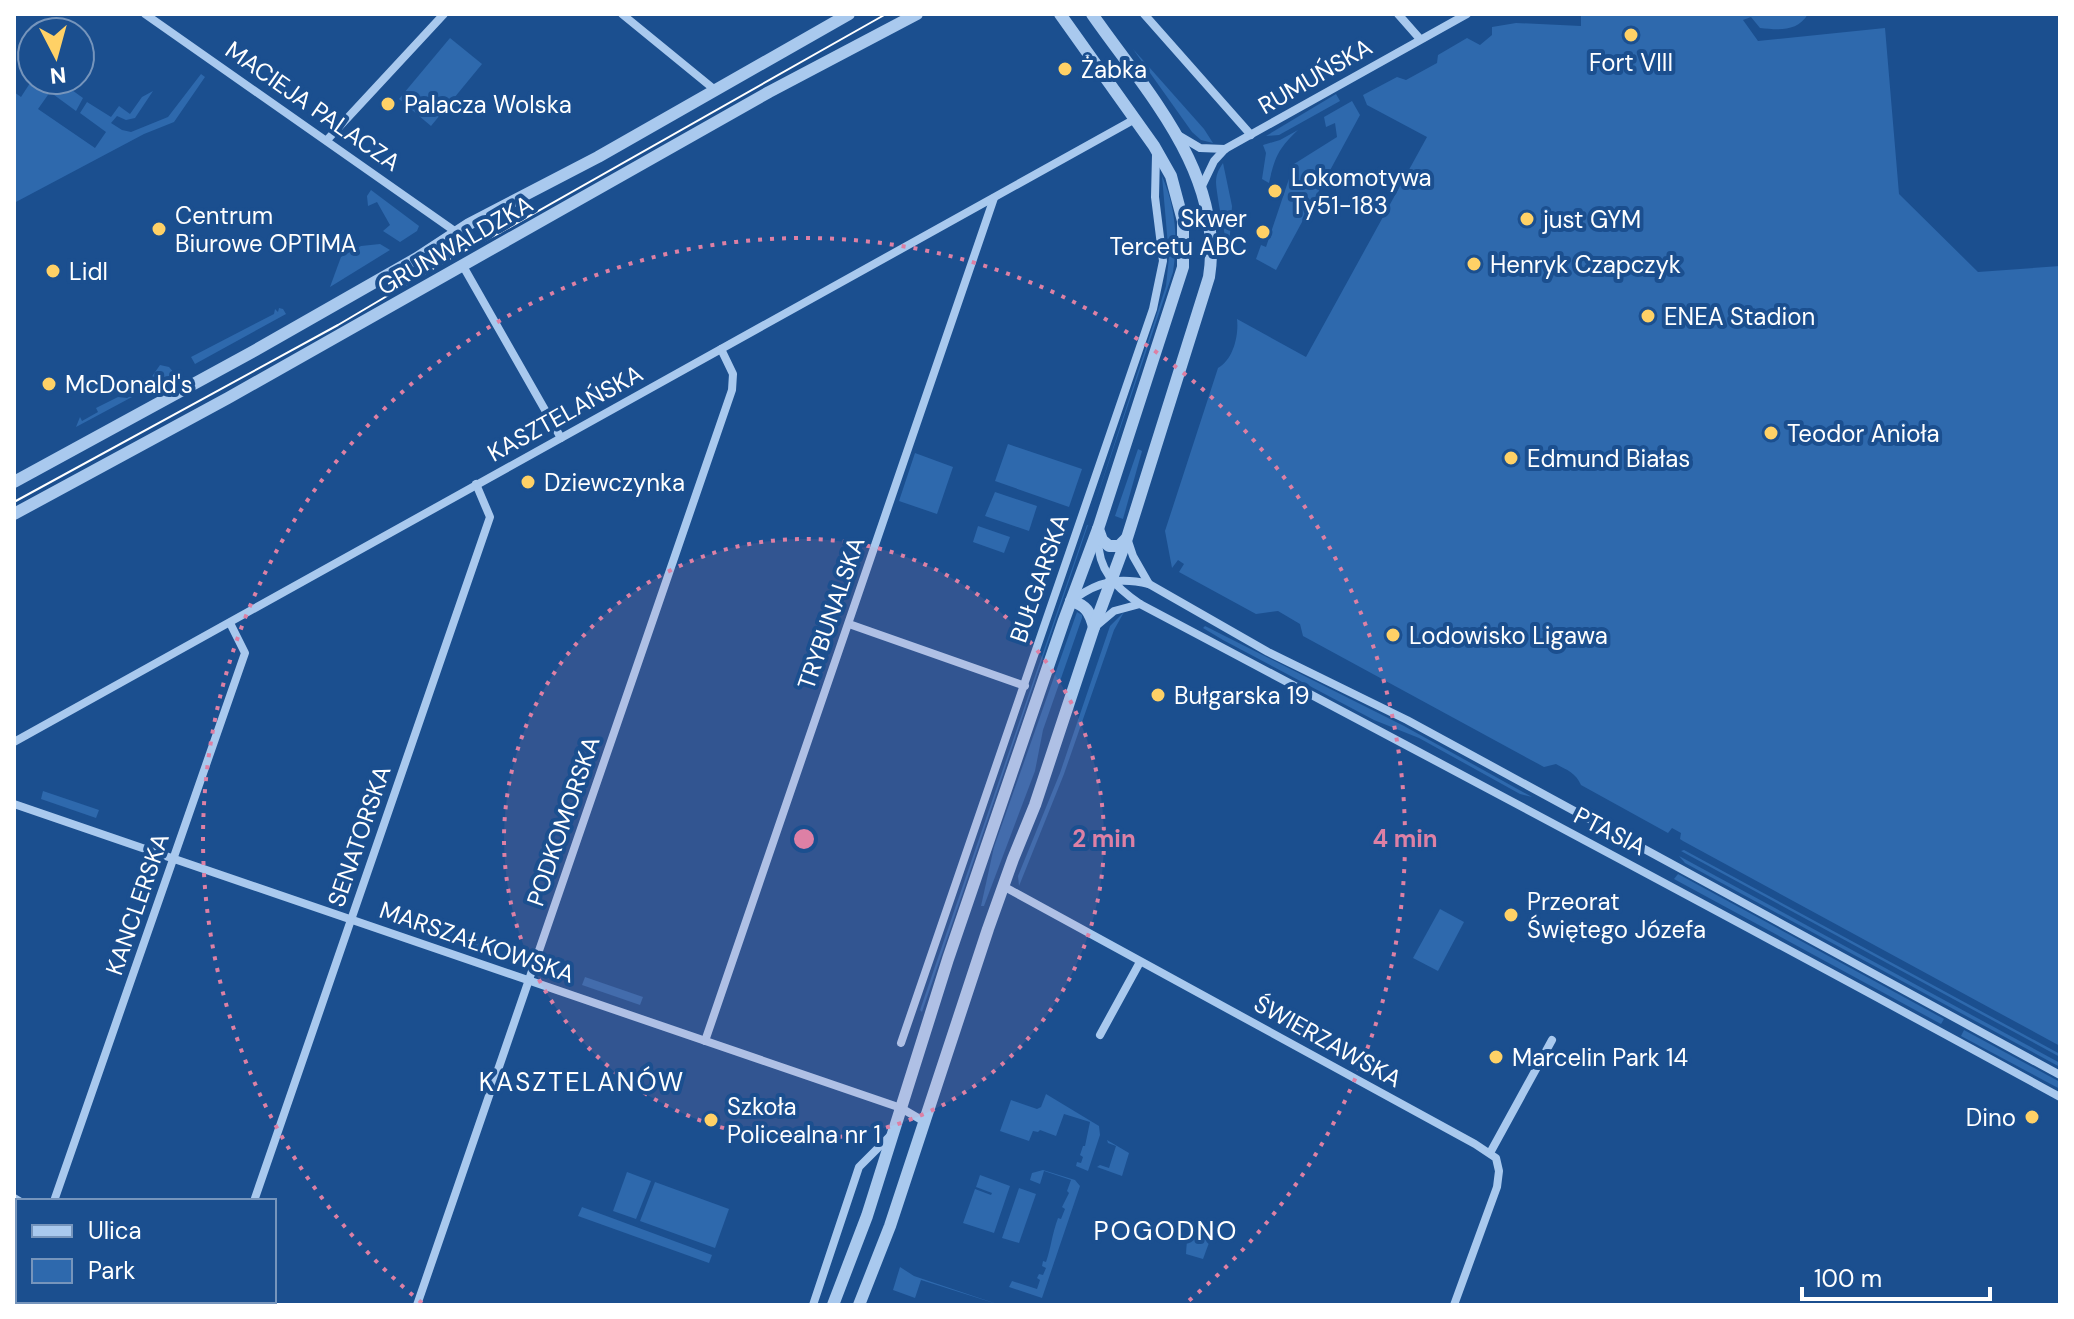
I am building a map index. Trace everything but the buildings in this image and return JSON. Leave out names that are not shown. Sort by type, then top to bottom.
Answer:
[{"type":"street","name":"MACIEJA PALACZA","points":[[145,14],[158,17],[456,232]]},
{"type":"street","points":[[327,140],[444,14]]},
{"type":"street","points":[[622,14],[715,90]]},
{"type":"street","name":"GRUNWALDZKA","points":[[14,482],[254,351],[417,258],[456,232],[598,157],[849,14]]},
{"type":"street","name":"GRUNWALDZKA","points":[[14,514],[463,266],[769,92],[917,14]]},
{"type":"street","name":"BUŁGARSKA","points":[[833,1305],[867,1216],[928,1022],[1098,529],[1183,267],[1184,232],[1179,198],[1171,176],[1154,146],[1060,14]]},
{"type":"street","points":[[859,1305],[890,1226],[1003,886],[1035,805],[1127,538],[1209,277],[1211,235],[1202,186],[1174,131],[1092,14]]},
{"type":"street","points":[[1144,14],[1251,135]]},
{"type":"street","points":[[1398,14],[1420,39]]},
{"type":"street","name":"RUMUŃSKA","points":[[1202,186],[1214,161],[1225,149],[1467,14]]},
{"type":"street","name":"KASZTELAŃSKA","points":[[14,742],[1135,119]]},
{"type":"street","points":[[1174,131],[1195,146],[1225,149]]},
{"type":"street","name":"BUŁGARSKA","points":[[901,1043],[1157,298],[1163,252],[1155,197],[1154,146]]},
{"type":"street","name":"TRYBUNALSKA","points":[[705,1041],[994,197]]},
{"type":"street","points":[[463,266],[561,438]]},
{"type":"street","name":"PODKOMORSKA","points":[[417,1305],[732,390],[733,374],[721,349]]},
{"type":"street","name":"SENATORSKA","points":[[255,1199],[490,517],[476,484]]},
{"type":"street","points":[[1098,529],[1098,554],[1102,568],[1111,580]]},
{"type":"street","name":"BUŁGARSKA","points":[[1098,529],[1102,540],[1109,546],[1119,546],[1127,538]]},
{"type":"street","points":[[1127,538],[1149,584]]},
{"type":"street","points":[[1071,601],[1099,583],[1111,580]]},
{"type":"street","name":"PTASIA","points":[[1111,580],[1149,584],[1268,652],[1420,727],[2060,1075]]},
{"type":"street","name":"PTASIA","points":[[1111,580],[1140,604],[1520,807],[1613,853],[2060,1097]]},
{"type":"street","name":"BUŁGARSKA","points":[[1071,601],[1083,604],[1090,613],[1094,627]]},
{"type":"street","points":[[1094,627],[1114,611],[1140,604]]},
{"type":"street","name":"KANCLERSKA","points":[[55,1199],[245,653],[230,623]]},
{"type":"street","points":[[849,624],[1025,686]]},
{"type":"street","name":"MARSZAŁKOWSKA","points":[[14,804],[901,1108],[925,1122]]},
{"type":"street","name":"ŚWIERZAWSKA","points":[[1003,886],[1490,1153]]},
{"type":"street","points":[[1100,1035],[1140,962]]},
{"type":"street","points":[[911,1016],[928,1022]]},
{"type":"street","points":[[1454,1305],[1497,1187],[1498,1164],[1490,1153],[1552,1040]]},
{"type":"street","name":"BUŁGARSKA","points":[[813,1305],[859,1167],[894,1131]]},
{"type":"green space","points":[[1581,14],[1808,14],[1799,24],[1781,29],[1760,28],[1751,17],[1743,20],[1758,41],[1885,28],[1899,194],[1978,272],[2060,266],[2060,1046],[1683,841],[1680,839],[1681,833],[1672,828],[1668,833],[1581,785],[1564,768],[1556,764],[1544,767],[1303,636],[1300,624],[1278,611],[1256,614],[1179,572],[1184,564],[1178,560],[1172,568],[1165,531],[1218,368],[1228,359],[1234,347],[1237,319],[1306,357],[1427,137],[1367,105],[1363,95],[1397,77],[1406,80],[1437,63],[1438,55],[1467,38],[1480,45],[1492,35],[1492,27],[1516,23],[1581,26]]},
{"type":"green space","points":[[450,38],[482,64],[431,126],[399,99]]},
{"type":"green space","points":[[1133,49],[1213,143],[1201,140],[1192,132]]},
{"type":"green space","points":[[201,74],[205,77],[174,122],[144,134],[14,203],[14,92],[21,97],[47,96],[38,109],[95,148],[106,132],[80,113],[87,102],[111,117],[119,106],[130,114],[142,97],[153,91],[135,118],[126,120],[117,116],[111,123],[131,132],[168,117]]},
{"type":"green space","points":[[1336,94],[1340,101],[1279,135],[1266,136]]},
{"type":"green space","points":[[55,96],[83,98],[76,111]]},
{"type":"green space","points":[[1352,101],[1360,115],[1276,270],[1256,259],[1261,245],[1266,247],[1294,164],[1337,137],[1335,123],[1326,127],[1324,117]]},
{"type":"green space","points":[[1298,130],[1279,153],[1269,183],[1262,179],[1266,153],[1263,145]]},
{"type":"green space","points":[[1223,163],[1232,206],[1229,248],[1216,182]]},
{"type":"green space","points":[[1162,176],[1175,224],[1173,272],[1093,509],[1166,286],[1169,257]]},
{"type":"green space","points":[[371,190],[419,226],[417,231],[400,242],[383,231],[390,225],[377,202],[368,206],[367,196]]},
{"type":"green space","points":[[380,244],[390,250],[330,287],[341,257],[361,246]]},
{"type":"green space","points":[[279,308],[286,314],[195,364],[191,357],[274,314],[275,309],[278,312]]},
{"type":"green space","points":[[160,365],[169,367],[175,374],[76,427],[80,417],[82,421],[98,412],[96,408],[118,397],[127,398],[144,388]]},
{"type":"green space","points":[[1008,444],[1082,469],[1069,507],[995,481]]},
{"type":"green space","points":[[1138,449],[1142,451],[1123,519],[1115,516]]},
{"type":"green space","points":[[915,453],[953,467],[937,514],[899,501]]},
{"type":"green space","points":[[995,492],[1037,506],[1029,531],[985,516]]},
{"type":"green space","points":[[1088,525],[922,1012],[920,1010]]},
{"type":"green space","points":[[978,526],[1010,537],[1004,553],[973,542]]},
{"type":"green space","points":[[1077,612],[1082,618],[1043,730],[1035,771],[984,906],[981,906],[994,847]]},
{"type":"green space","points":[[1124,612],[1114,630],[1064,774],[1019,886],[1018,876],[1060,773],[1110,626]]},
{"type":"green space","points":[[1205,626],[1404,726],[1532,797],[1520,794],[1419,738],[1374,720],[1223,640],[1203,628]]},
{"type":"green space","points":[[43,791],[99,810],[96,818],[41,799]]},
{"type":"green space","points":[[1681,851],[2060,1054],[2060,1057]]},
{"type":"green space","points":[[1679,856],[2060,1063],[2060,1067],[1685,863]]},
{"type":"green space","points":[[1678,874],[1944,1019],[1941,1024],[1674,879]]},
{"type":"green space","points":[[1440,909],[1464,922],[1438,971],[1413,958]]},
{"type":"green space","points":[[405,915],[480,940],[477,949],[402,923]]},
{"type":"green space","points":[[585,977],[643,997],[640,1005],[582,985]]},
{"type":"green space","points":[[1964,1030],[2060,1082],[2060,1089],[1961,1036]]},
{"type":"green space","points":[[1046,1094],[1099,1126],[1100,1135],[1088,1171],[1076,1166],[1083,1157],[1080,1155],[1090,1122],[1064,1114],[1056,1136],[1040,1130],[1033,1131],[1029,1141],[1000,1131],[1011,1100],[1037,1109],[1041,1107]]},
{"type":"green space","points":[[1107,1140],[1129,1153],[1122,1176],[1097,1167],[1109,1168],[1116,1146]]},
{"type":"green space","points":[[1043,1170],[1075,1180],[1080,1186],[1042,1298],[1009,1287],[1012,1281],[1037,1289],[1040,1280],[1037,1278],[1039,1274],[1043,1275],[1046,1268],[1042,1266],[1043,1261],[1046,1262],[1058,1218],[1061,1219],[1065,1209],[1062,1207],[1071,1180],[1044,1171],[1040,1184],[1030,1180],[1032,1173]]},
{"type":"green space","points":[[627,1172],[651,1181],[636,1219],[613,1211]]},
{"type":"green space","points":[[980,1175],[1010,1186],[994,1233],[963,1223],[975,1189],[992,1193],[976,1187]]},
{"type":"green space","points":[[655,1182],[729,1209],[715,1248],[640,1221]]},
{"type":"green space","points":[[1019,1188],[1036,1194],[1019,1243],[1002,1238]]},
{"type":"green space","points":[[582,1207],[712,1255],[709,1263],[578,1216]]},
{"type":"green space","points":[[1188,1224],[1213,1232],[1203,1259],[1186,1254]]},
{"type":"green space","points":[[900,1267],[914,1276],[1000,1305],[921,1280],[915,1298],[893,1290]]},
{"type":"tram line","points":[[14,502],[338,325],[458,254],[886,14]]},
{"type":"place","name":"Fort VIII","points":[[1631,35]]},
{"type":"place","name":"Żabka","points":[[1065,69]]},
{"type":"place","name":"Palacza Wolska","points":[[388,104]]},
{"type":"place","name":"Lokomotywa Ty51-183","points":[[1275,191]]},
{"type":"place","name":"just GYM","points":[[1527,219]]},
{"type":"place","name":"Centrum Biurowe OPTIMA","points":[[159,229]]},
{"type":"place","name":"Skwer Tercetu ABC","points":[[1263,232]]},
{"type":"place","name":"Henryk Czapczyk","points":[[1474,264]]},
{"type":"place","name":"Lidl","points":[[53,271]]},
{"type":"place","name":"ENEA Stadion","points":[[1648,316]]},
{"type":"place","name":"McDonald's","points":[[49,384]]},
{"type":"place","name":"Teodor Anioła","points":[[1771,433]]},
{"type":"place","name":"Edmund Białas","points":[[1511,458]]},
{"type":"place","name":"Dziewczynka","points":[[528,482]]},
{"type":"place","name":"Lodowisko Ligawa","points":[[1393,635]]},
{"type":"place","name":"Bułgarska 19","points":[[1158,695]]},
{"type":"place","name":"Przeorat Świętego Józefa","points":[[1511,915]]},
{"type":"place","name":"Marcelin Park 14","points":[[1496,1057]]},
{"type":"place","name":"Dino","points":[[2032,1117]]},
{"type":"place","name":"Szkoła Policealna nr 1","points":[[711,1120]]},
{"type":"district","name":"KASZTELANÓW","points":[[582,1082]]},
{"type":"district","name":"POGODNO","points":[[1166,1231]]}]
